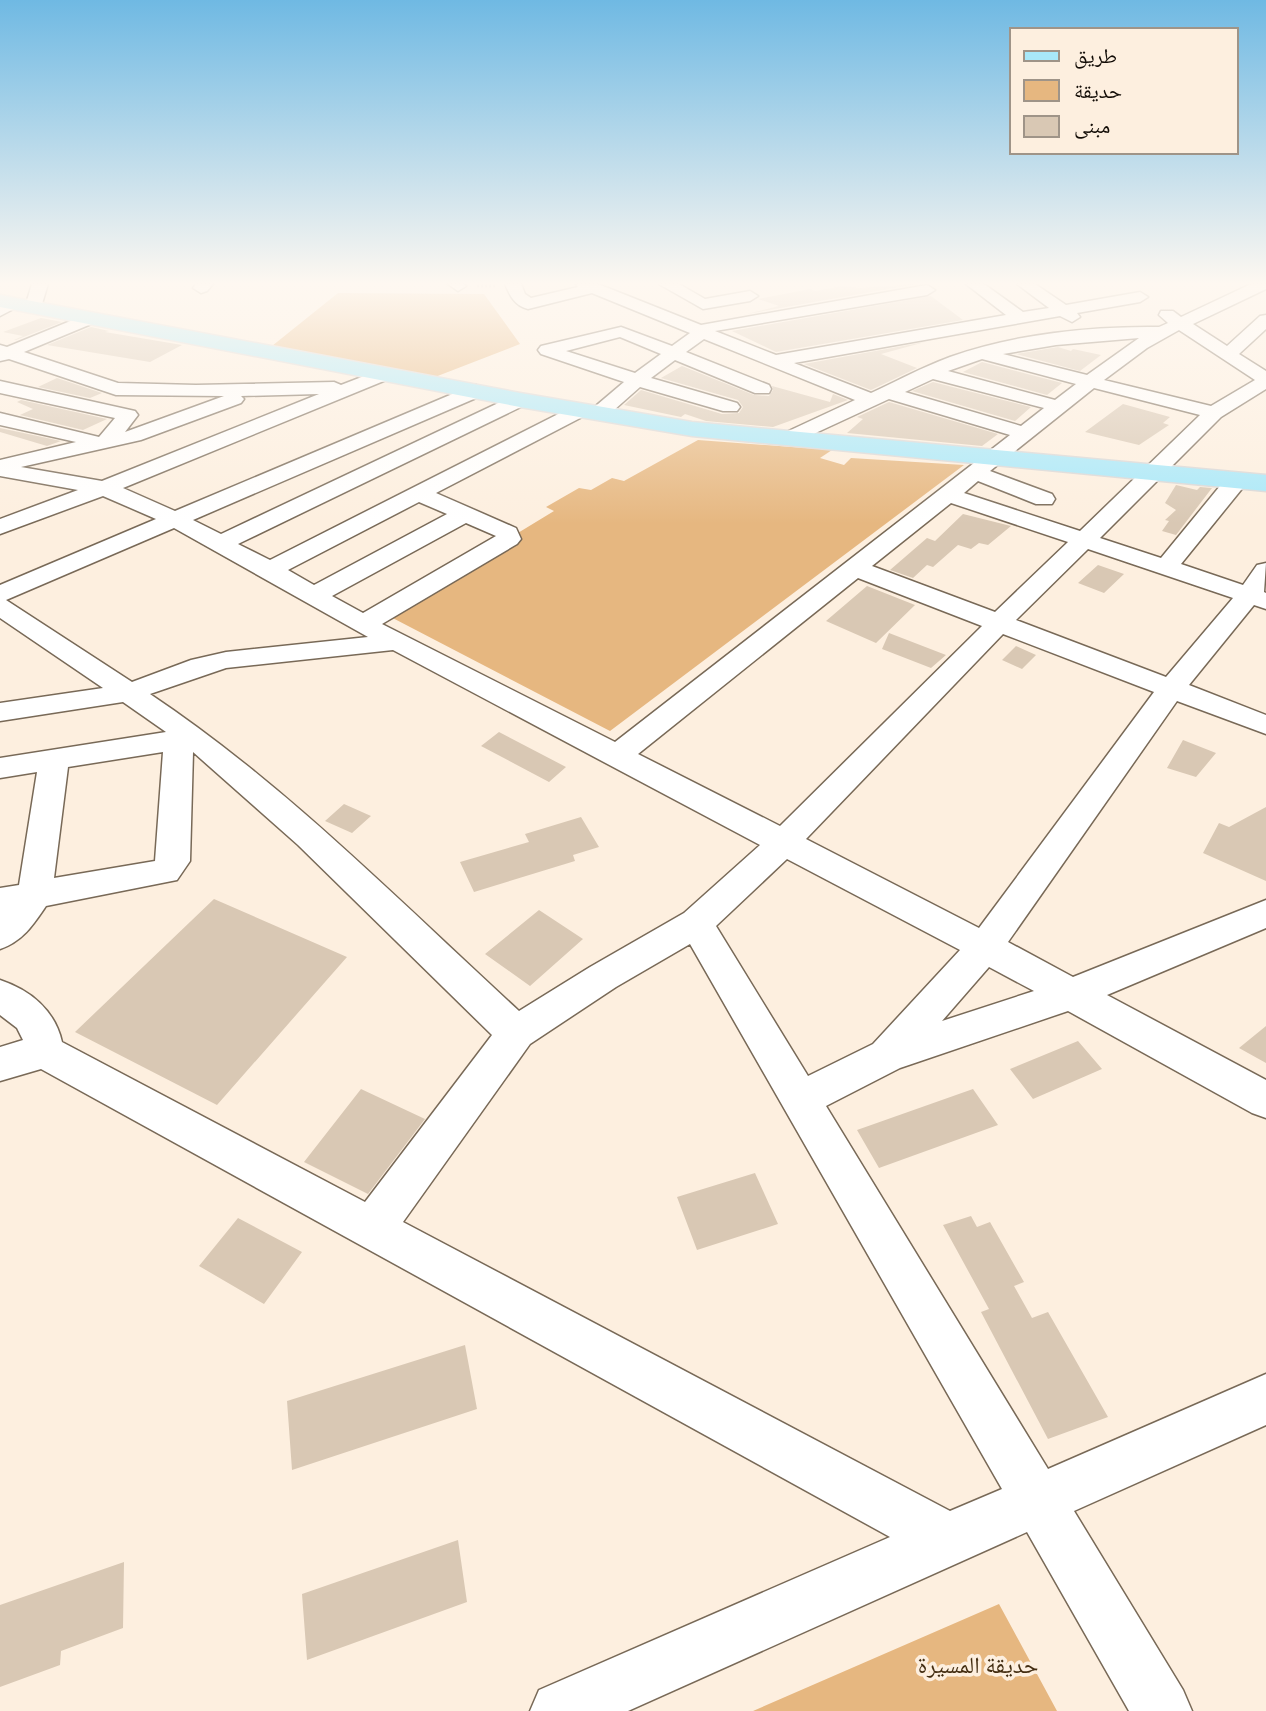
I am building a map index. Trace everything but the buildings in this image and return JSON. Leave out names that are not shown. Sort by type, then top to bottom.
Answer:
[{"type":"main road","points":[[332,364],[588,413],[692,429],[984,466],[1152,474],[1266,483]]},
{"type":"street","points":[[37,364],[116,389],[347,389]]},
{"type":"street","points":[[589,364],[730,407]]},
{"type":"street","points":[[270,570],[418,493],[588,413],[661,364]]},
{"type":"street","points":[[699,364],[762,389]]},
{"type":"street","points":[[787,364],[880,396],[1023,433]]},
{"type":"street","points":[[787,439],[951,364]]},
{"type":"street","points":[[1021,364],[1214,413]]},
{"type":"street","points":[[618,755],[1113,364]]},
{"type":"street","points":[[373,1227],[516,1033],[603,977],[696,923],[783,843],[999,623],[1214,413],[1266,380],[1241,364]]},
{"type":"street","points":[[692,429],[801,370]]},
{"type":"street","points":[[933,373],[1057,406]]},
{"type":"street","points":[[0,527],[104,488],[385,374]]},
{"type":"street","points":[[0,387],[128,415],[104,441]]},
{"type":"street","points":[[89,405],[116,389]]},
{"type":"street","points":[[0,468],[104,441],[134,436],[263,389]]},
{"type":"street","points":[[0,594],[476,391]]},
{"type":"street","points":[[219,544],[520,400]]},
{"type":"street","points":[[0,419],[104,441]]},
{"type":"street","points":[[984,466],[1044,499]]},
{"type":"street","points":[[0,468],[104,488],[176,520],[396,642],[985,947],[1266,1100]]},
{"type":"street","points":[[1166,567],[1237,480]]},
{"type":"street","points":[[363,624],[509,539],[508,533],[418,493]]},
{"type":"street","points":[[887,1056],[985,947],[1172,688],[1260,589],[1166,567],[949,495]]},
{"type":"street","points":[[314,595],[464,514]]},
{"type":"street","points":[[856,568],[1266,725]]},
{"type":"street","points":[[0,606],[128,694],[310,837],[516,1033]]},
{"type":"street","points":[[0,637],[37,631]]},
{"type":"street","points":[[0,712],[128,694],[201,666],[226,660],[396,642]]},
{"type":"street","points":[[0,768],[186,738]]},
{"type":"street","points":[[0,901],[165,871],[170,867],[173,861],[186,738]]},
{"type":"street","points":[[0,935],[17,921],[35,894],[54,761]]},
{"type":"street","points":[[802,1098],[887,1056],[1072,995],[1266,913]]},
{"type":"street","points":[[696,923],[802,1098],[1162,1711]]},
{"type":"street","points":[[0,995],[38,1022],[43,1032],[44,1051]]},
{"type":"street","points":[[0,1064],[44,1051],[947,1539]]},
{"type":"street","points":[[560,1711],[1266,1399]]},
{"type":"green space","points":[[366,364],[469,364],[435,377]]},
{"type":"green space","points":[[698,440],[832,450],[820,458],[844,465],[851,458],[964,465],[610,731],[385,614],[554,511],[546,507],[579,488],[591,490],[612,478],[624,481]]},
{"type":"green space","name":"حديقة المسيرة","points":[[999,1604],[1057,1711],[753,1711]]}]
